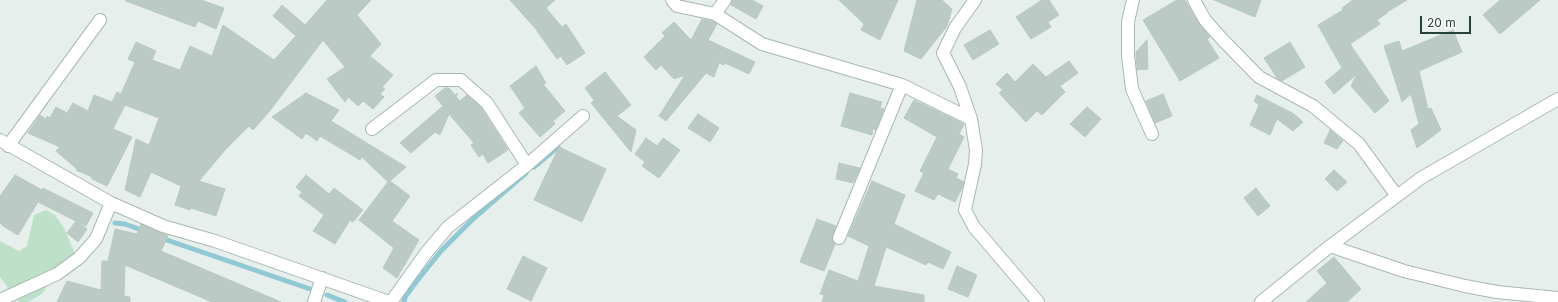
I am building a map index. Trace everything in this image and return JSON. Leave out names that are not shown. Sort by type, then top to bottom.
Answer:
[{"type":"street","points":[[672,0],[677,6],[715,14],[762,44],[902,85],[971,119]]},
{"type":"street","points":[[715,14],[726,0]]},
{"type":"street","points":[[975,0],[955,28],[943,52],[960,87],[971,119],[976,150],[975,164],[965,210],[974,227],[1038,302]]},
{"type":"street","points":[[1133,0],[1128,22],[1128,49],[1132,89],[1152,134]]},
{"type":"street","points":[[1194,0],[1205,20],[1259,77],[1313,106],[1359,144],[1397,196]]},
{"type":"street","points":[[100,20],[4,143],[111,203],[163,226],[215,242],[390,302],[448,227],[527,165],[583,116]]},
{"type":"street","points":[[372,129],[436,80],[460,80],[487,103],[527,165]]},
{"type":"street","points":[[839,238],[902,85]]},
{"type":"street","points":[[1261,302],[1330,246],[1421,178],[1558,99]]},
{"type":"street","points":[[0,300],[57,274],[79,258],[96,239],[111,203]]},
{"type":"street","points":[[1330,246],[1404,271],[1466,286],[1497,292],[1558,298]]},
{"type":"street","points":[[314,302],[322,278]]},
{"type":"green space","points":[[46,210],[55,215],[64,228],[74,251],[75,264],[43,275],[47,286],[42,294],[28,302],[20,302],[10,297],[7,286],[0,277],[0,241],[19,251],[27,246],[34,215]]},
{"type":"building","points":[[126,0],[201,0],[224,8],[216,29],[198,21],[195,27]]},
{"type":"building","points":[[327,0],[371,0],[357,15],[381,44],[370,56],[393,75],[382,87],[385,89],[380,94],[384,97],[373,109],[363,101],[358,106],[348,97],[345,102],[327,79],[345,67],[323,40],[269,112],[253,130],[249,126],[225,150],[199,181],[225,189],[216,216],[191,208],[190,210],[175,205],[181,186],[151,172],[140,197],[125,190],[136,139],[149,145],[159,118],[125,105],[113,129],[132,137],[107,186],[76,170],[77,169],[56,151],[60,147],[28,133],[40,115],[46,119],[47,116],[50,118],[56,107],[67,113],[73,103],[88,111],[94,95],[112,102],[117,92],[121,94],[135,62],[128,59],[136,42],[156,51],[152,60],[180,70],[190,46],[212,56],[223,25],[274,60],[296,36],[273,16],[282,5],[305,25]]},
{"type":"building","points":[[510,0],[555,0],[546,8],[562,27],[566,24],[585,53],[567,65],[561,56],[557,59],[535,28]]},
{"type":"building","points":[[732,0],[752,0],[763,6],[756,19],[731,5]]},
{"type":"building","points":[[839,0],[898,0],[880,40],[861,30],[864,24]]},
{"type":"building","points":[[917,0],[942,0],[952,9],[947,26],[921,59],[904,51]]},
{"type":"building","points":[[1042,0],[1049,0],[1059,15],[1048,22],[1051,27],[1031,39],[1016,17]]},
{"type":"building","points":[[1177,0],[1185,0],[1199,24],[1210,37],[1207,39],[1219,58],[1180,81],[1143,20]]},
{"type":"building","points":[[1214,0],[1261,0],[1255,17]]},
{"type":"building","points":[[1353,0],[1407,0],[1387,12],[1377,20],[1380,24],[1350,44],[1389,101],[1375,113],[1351,86],[1357,74],[1334,94],[1325,82],[1342,68],[1318,25],[1343,10],[1342,8]]},
{"type":"building","points":[[1500,0],[1540,0],[1500,34],[1483,15]]},
{"type":"building","points":[[702,19],[712,21],[717,24],[708,40],[755,62],[749,74],[725,63],[724,65],[719,63],[714,77],[706,73],[666,121],[659,116],[685,75],[674,79],[661,65],[656,70],[644,57],[665,36],[662,33],[674,22],[691,40]]},
{"type":"building","points":[[990,30],[999,44],[973,60],[964,45]]},
{"type":"building","points":[[1453,30],[1462,52],[1419,71],[1428,109],[1431,108],[1441,130],[1417,148],[1411,130],[1419,124],[1411,94],[1402,102],[1384,46],[1399,41],[1402,51]]},
{"type":"building","points":[[1147,40],[1148,69],[1137,70],[1136,52]]},
{"type":"building","points":[[1290,42],[1305,67],[1282,81],[1277,78],[1264,58]]},
{"type":"building","points":[[1069,61],[1078,73],[1060,86],[1065,92],[1042,115],[1037,111],[1026,122],[999,93],[1003,90],[996,84],[1007,73],[1015,82],[1033,64],[1046,77]]},
{"type":"building","points":[[536,66],[546,83],[543,84],[565,111],[553,121],[555,124],[540,137],[519,113],[525,108],[510,86]]},
{"type":"building","points":[[605,72],[631,105],[617,116],[636,130],[631,152],[591,103],[594,100],[585,88]]},
{"type":"building","points":[[445,88],[449,88],[455,95],[458,93],[456,97],[460,101],[467,95],[480,106],[508,150],[488,163],[483,154],[479,157],[471,145],[474,143],[449,114],[440,135],[435,132],[411,153],[400,143],[443,106],[435,96]]},
{"type":"building","points":[[306,93],[339,110],[331,121],[406,167],[390,181],[410,196],[392,221],[419,240],[397,278],[383,268],[394,248],[359,220],[388,182],[362,157],[360,160],[320,136],[317,141],[306,133],[302,139],[272,117]]},
{"type":"building","points":[[850,93],[882,102],[880,108],[884,109],[876,130],[873,129],[872,135],[841,126]]},
{"type":"building","points":[[1163,94],[1172,116],[1155,123],[1146,101]]},
{"type":"building","points":[[1257,95],[1294,114],[1303,122],[1293,131],[1277,119],[1270,135],[1250,125],[1259,105],[1254,101]]},
{"type":"building","points":[[914,100],[964,124],[959,134],[964,137],[948,169],[958,174],[956,178],[964,182],[955,202],[938,194],[934,200],[915,191],[924,173],[920,171],[937,137],[904,118]]},
{"type":"building","points":[[1087,107],[1101,119],[1085,137],[1070,124]]},
{"type":"building","points":[[698,114],[719,128],[710,142],[688,128]]},
{"type":"building","points":[[1330,130],[1343,141],[1337,149],[1324,143]]},
{"type":"building","points":[[646,138],[657,146],[663,138],[680,150],[659,178],[642,166],[645,162],[635,154]]},
{"type":"building","points":[[559,147],[606,169],[582,222],[534,200]]},
{"type":"building","points":[[839,163],[860,168],[853,183],[836,179]]},
{"type":"building","points":[[1334,170],[1347,182],[1337,191],[1325,179]]},
{"type":"building","points":[[15,175],[42,190],[43,188],[93,213],[86,226],[38,202],[18,235],[3,226],[0,223],[0,196]]},
{"type":"building","points":[[306,175],[329,194],[334,188],[363,210],[353,222],[350,220],[335,244],[313,231],[324,215],[299,196],[302,192],[296,187]]},
{"type":"building","points":[[872,181],[905,195],[894,224],[951,252],[943,269],[928,262],[926,265],[886,247],[874,286],[924,295],[924,302],[822,302],[824,295],[820,294],[829,270],[858,281],[869,246],[848,236]]},
{"type":"building","points":[[1256,188],[1270,206],[1258,216],[1244,198]]},
{"type":"building","points":[[817,219],[836,226],[832,239],[835,244],[824,271],[800,262]]},
{"type":"building","points":[[76,221],[87,229],[78,242],[67,233]]},
{"type":"building","points":[[141,224],[168,236],[161,251],[281,302],[212,302],[125,265],[124,296],[130,297],[130,302],[57,302],[67,281],[101,290],[102,261],[108,261],[115,229],[137,234]]},
{"type":"building","points":[[523,256],[547,268],[531,301],[507,289]]},
{"type":"building","points":[[1334,257],[1361,289],[1347,302],[1306,302],[1327,283],[1317,271]]},
{"type":"building","points":[[957,266],[977,275],[968,297],[948,289]]},
{"type":"waterway","points":[[534,167],[558,147]]},
{"type":"waterway","points":[[404,302],[405,297],[441,251],[474,218],[526,173]]},
{"type":"waterway","points":[[115,223],[125,224],[144,231]]},
{"type":"waterway","points":[[161,238],[313,290]]},
{"type":"waterway","points":[[327,295],[345,302]]}]
